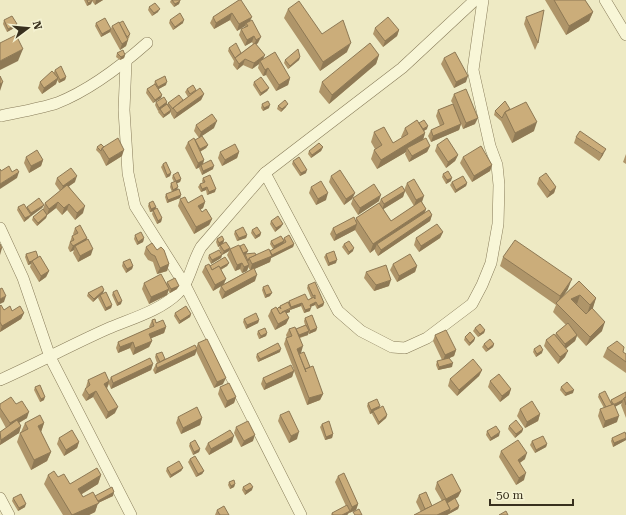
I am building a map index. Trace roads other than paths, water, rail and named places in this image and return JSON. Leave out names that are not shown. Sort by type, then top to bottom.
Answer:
[{"type":"street","points":[[0,380],[164,304],[185,285],[193,260],[200,247],[265,174],[402,68],[475,0]]},
{"type":"street","points":[[265,174],[338,311],[361,331],[392,347],[405,348],[427,338],[472,304],[491,263],[498,216],[499,185],[497,165],[490,146],[473,70],[484,0]]},
{"type":"street","points":[[606,0],[626,35]]},
{"type":"street","points":[[0,116],[58,102],[84,89],[126,62],[147,43]]},
{"type":"street","points":[[126,62],[124,110],[132,197],[141,217],[185,285],[301,515]]},
{"type":"street","points":[[0,228],[23,278],[50,358],[131,515]]},
{"type":"street","points":[[0,498],[9,515]]}]
